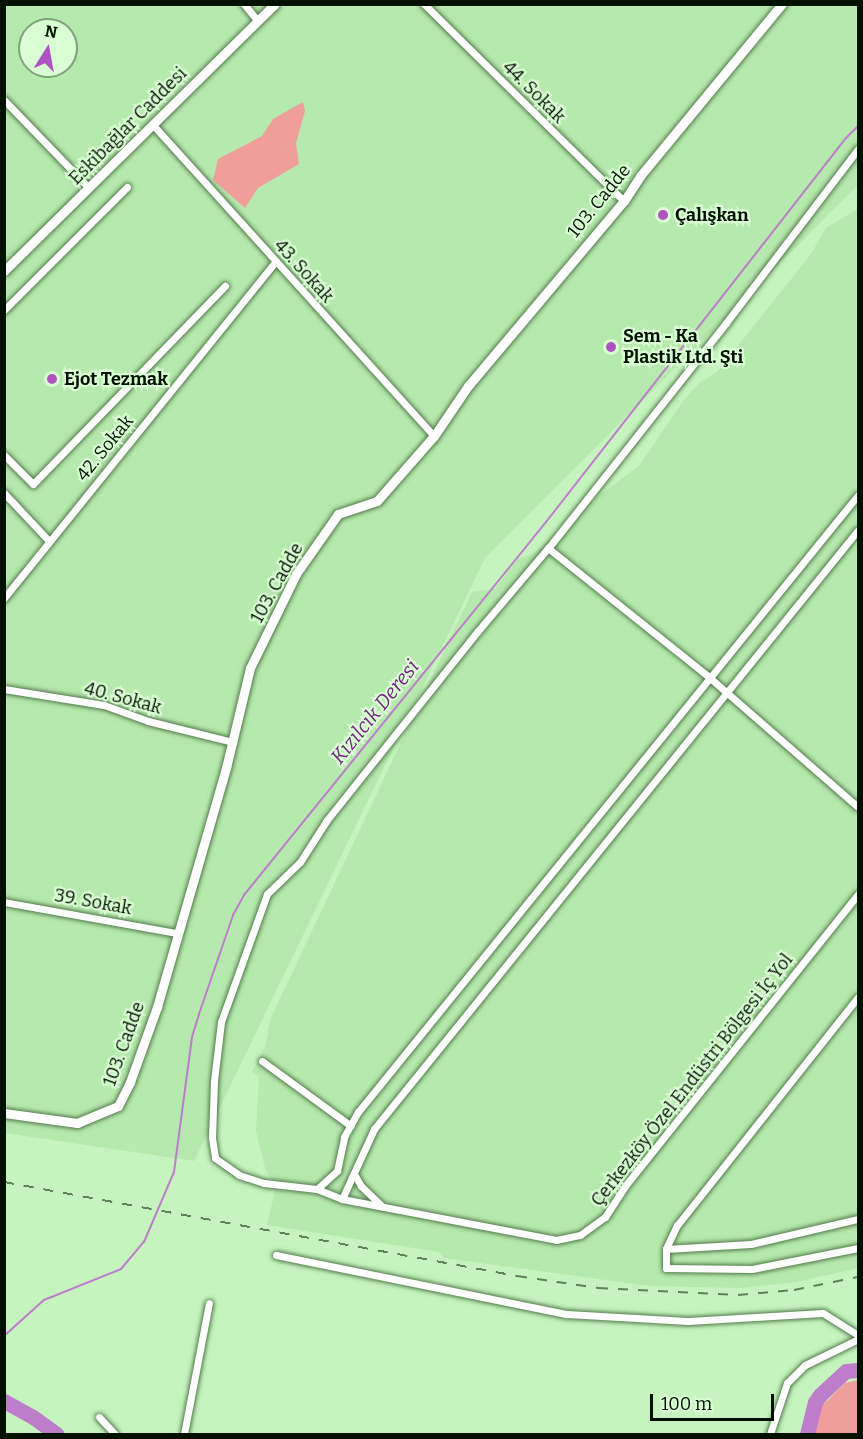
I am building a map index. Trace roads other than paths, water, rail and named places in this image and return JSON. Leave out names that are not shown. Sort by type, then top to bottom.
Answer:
[{"type":"street","points":[[244,4],[258,21]]},
{"type":"street","name":"Eskibağlar Caddesi","points":[[4,271],[275,4]]},
{"type":"street","name":"44. Sokak","points":[[424,4],[624,201]]},
{"type":"street","name":"103. Cadde","points":[[4,1113],[77,1124],[118,1106],[130,1082],[153,1018],[233,742],[250,668],[296,574],[338,514],[377,501],[434,436],[468,386],[624,201],[641,175],[782,4]]},
{"type":"street","points":[[4,100],[89,189]]},
{"type":"street","name":"43. Sokak","points":[[153,125],[434,436]]},
{"type":"street","name":"Çerkezköy Özel Endüstri Bölgesi İç Yol","points":[[858,149],[726,323],[548,548],[477,632],[327,820],[300,862],[267,894],[221,1022],[214,1081],[212,1138],[215,1158],[239,1175],[264,1183],[316,1189],[342,1199],[556,1240],[580,1235],[605,1217],[625,1186],[858,894]]},
{"type":"street","points":[[4,310],[127,187]]},
{"type":"street","name":"42. Sokak","points":[[4,598],[275,262]]},
{"type":"street","points":[[4,455],[33,484],[225,286]]},
{"type":"street","points":[[4,493],[49,541]]},
{"type":"street","points":[[316,1189],[337,1171],[344,1137],[358,1112],[858,495]]},
{"type":"street","points":[[342,1199],[374,1129],[858,530]]},
{"type":"street","points":[[548,548],[710,678],[858,807]]},
{"type":"street","name":"40. Sokak","points":[[4,689],[104,705],[148,721],[233,742]]},
{"type":"street","name":"39. Sokak","points":[[4,902],[176,933]]},
{"type":"street","points":[[858,998],[677,1225],[666,1249],[666,1268],[752,1269],[858,1248]]},
{"type":"street","points":[[262,1060],[351,1126]]},
{"type":"street","points":[[354,1174],[361,1186],[383,1207]]},
{"type":"street","points":[[666,1249],[751,1244],[858,1220]]},
{"type":"street","points":[[276,1256],[567,1314],[688,1321],[823,1313],[858,1337],[805,1365],[787,1383],[770,1434]]},
{"type":"street","points":[[184,1434],[209,1303]]},
{"type":"street","points":[[99,1417],[115,1434]]},
{"type":"waterway","name":"Kızılcık Deresi","points":[[4,1336],[44,1300],[121,1269],[144,1242],[174,1172],[192,1037],[233,915],[244,895],[546,522],[846,138],[858,126]]},
{"type":"waterway","points":[[807,1434],[815,1402],[820,1395],[846,1371],[858,1370]]},
{"type":"waterway","points":[[4,1401],[33,1417],[56,1434]]},
{"type":"railway","points":[[4,1182],[517,1276],[598,1288],[738,1295],[794,1290],[858,1277]]},
{"type":"place","name":"Çalışkan","points":[[663,215]]},
{"type":"place","name":"Sem - Ka Plastik Ltd. Şti","points":[[611,347]]},
{"type":"place","name":"Ejot Tezmak","points":[[52,379]]}]
